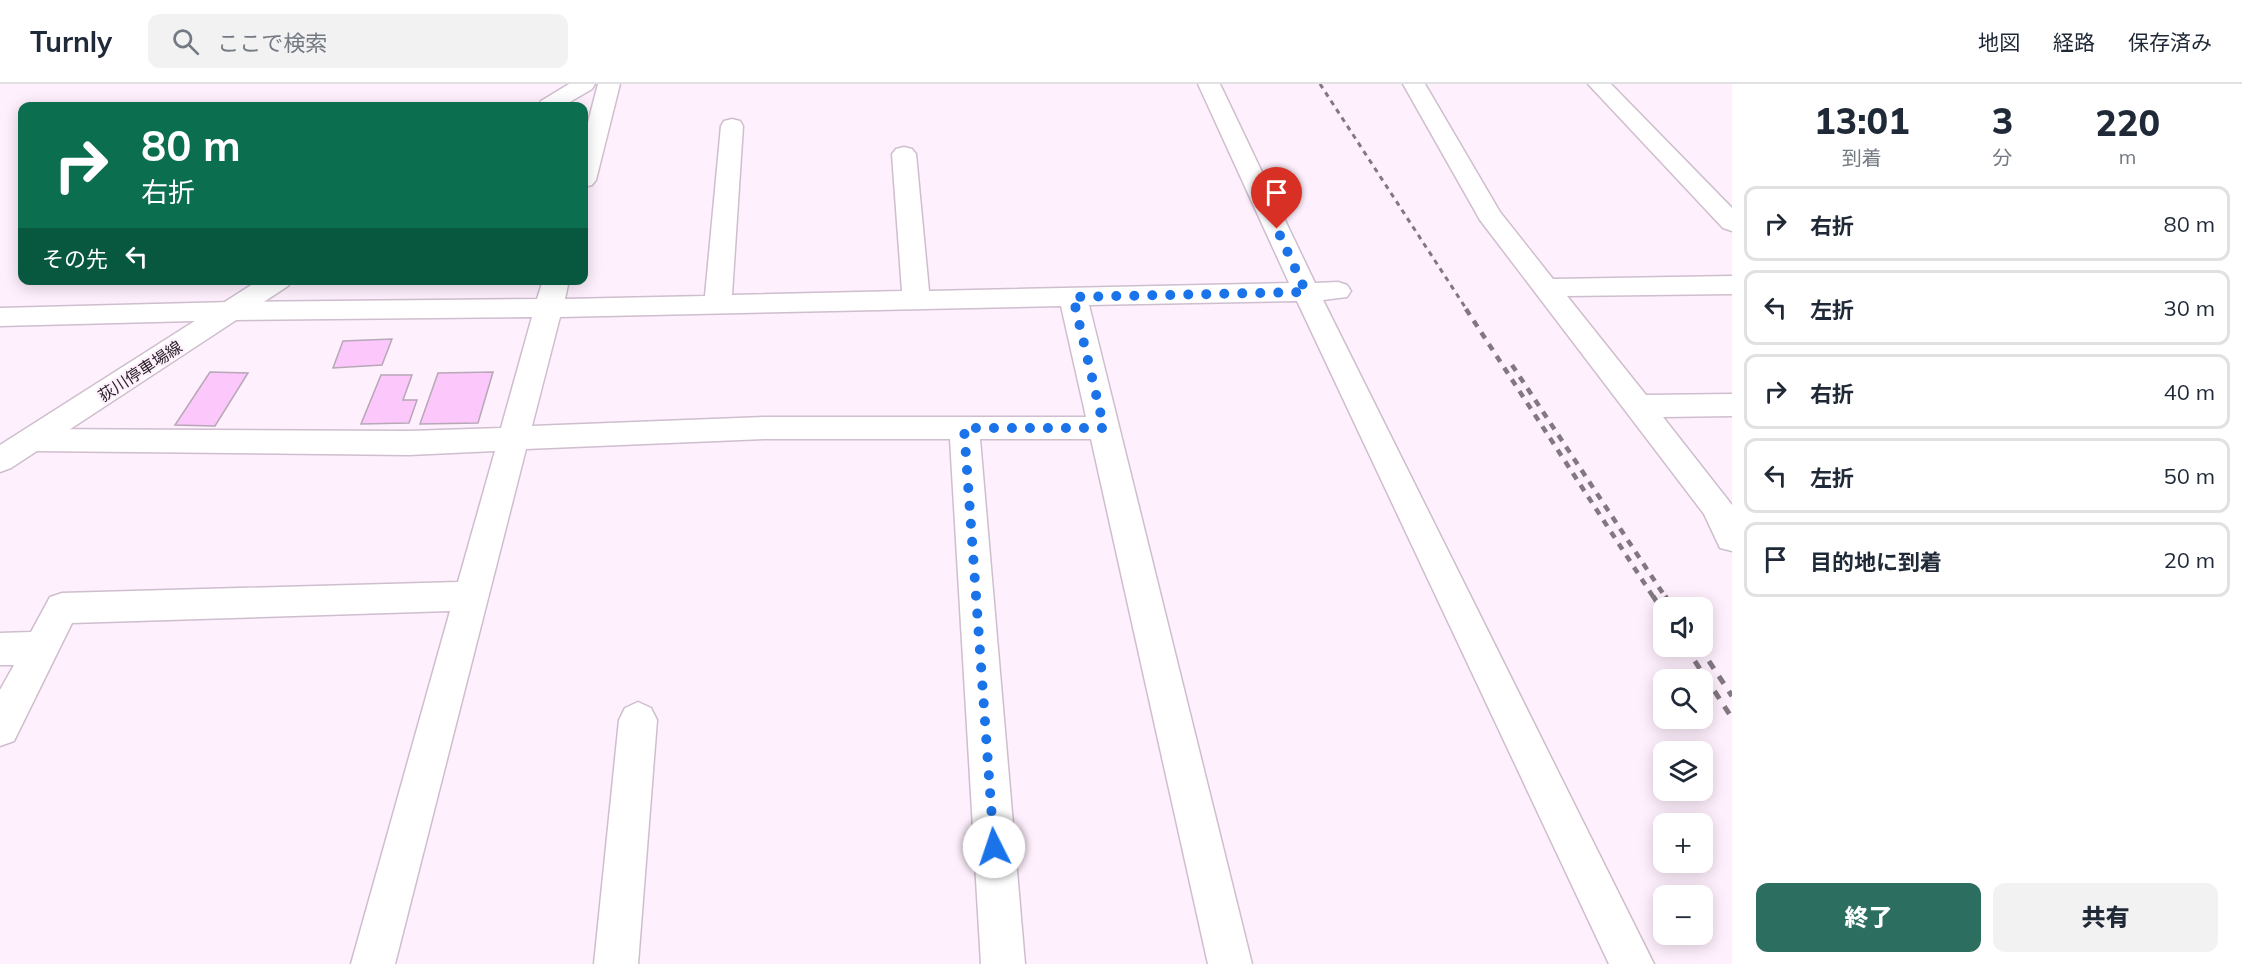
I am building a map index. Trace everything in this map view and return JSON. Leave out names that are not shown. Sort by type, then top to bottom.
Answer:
[{"type":"street","points":[[555,102],[584,84]]},
{"type":"street","points":[[588,165],[609,84]]},
{"type":"street","points":[[1209,84],[1306,292],[1632,964]]},
{"type":"street","points":[[1414,84],[1489,215],[1716,507],[1732,538]]},
{"type":"street","points":[[1599,84],[1732,224]]},
{"type":"street","points":[[718,304],[732,126]]},
{"type":"street","points":[[904,154],[916,300]]},
{"type":"street","name":"荻川停車場線","points":[[0,460],[271,285]]},
{"type":"street","points":[[1546,288],[1732,285]]},
{"type":"street","points":[[0,317],[232,311],[553,294],[718,304],[1338,291]]},
{"type":"street","points":[[373,964],[553,294]]},
{"type":"street","points":[[1073,297],[1230,964]]},
{"type":"street","points":[[1638,406],[1732,405]]},
{"type":"street","points":[[33,440],[409,443],[764,428],[1104,428]]},
{"type":"street","points":[[964,428],[1003,964]]},
{"type":"street","points":[[0,728],[62,608],[472,596]]},
{"type":"street","points":[[0,649],[42,648]]},
{"type":"street","points":[[616,964],[638,720]]},
{"type":"building","points":[[392,339],[382,365],[333,368],[343,341]]},
{"type":"building","points":[[210,372],[248,373],[215,426],[175,425]]},
{"type":"building","points":[[493,372],[478,423],[420,424],[438,373]]},
{"type":"building","points":[[381,375],[412,375],[403,400],[417,400],[409,423],[361,424]]},
{"type":"railway","points":[[1320,84],[1467,310]]},
{"type":"railway","points":[[1466,309],[1653,597]]},
{"type":"railway","points":[[1512,365],[1665,597]]},
{"type":"railway","points":[[1692,657],[1732,718]]},
{"type":"railway","points":[[1706,657],[1732,696]]},
{"type":"route","points":[[994,847],[964,428],[1104,428],[1073,297],[1306,292],[1277,229]]}]
